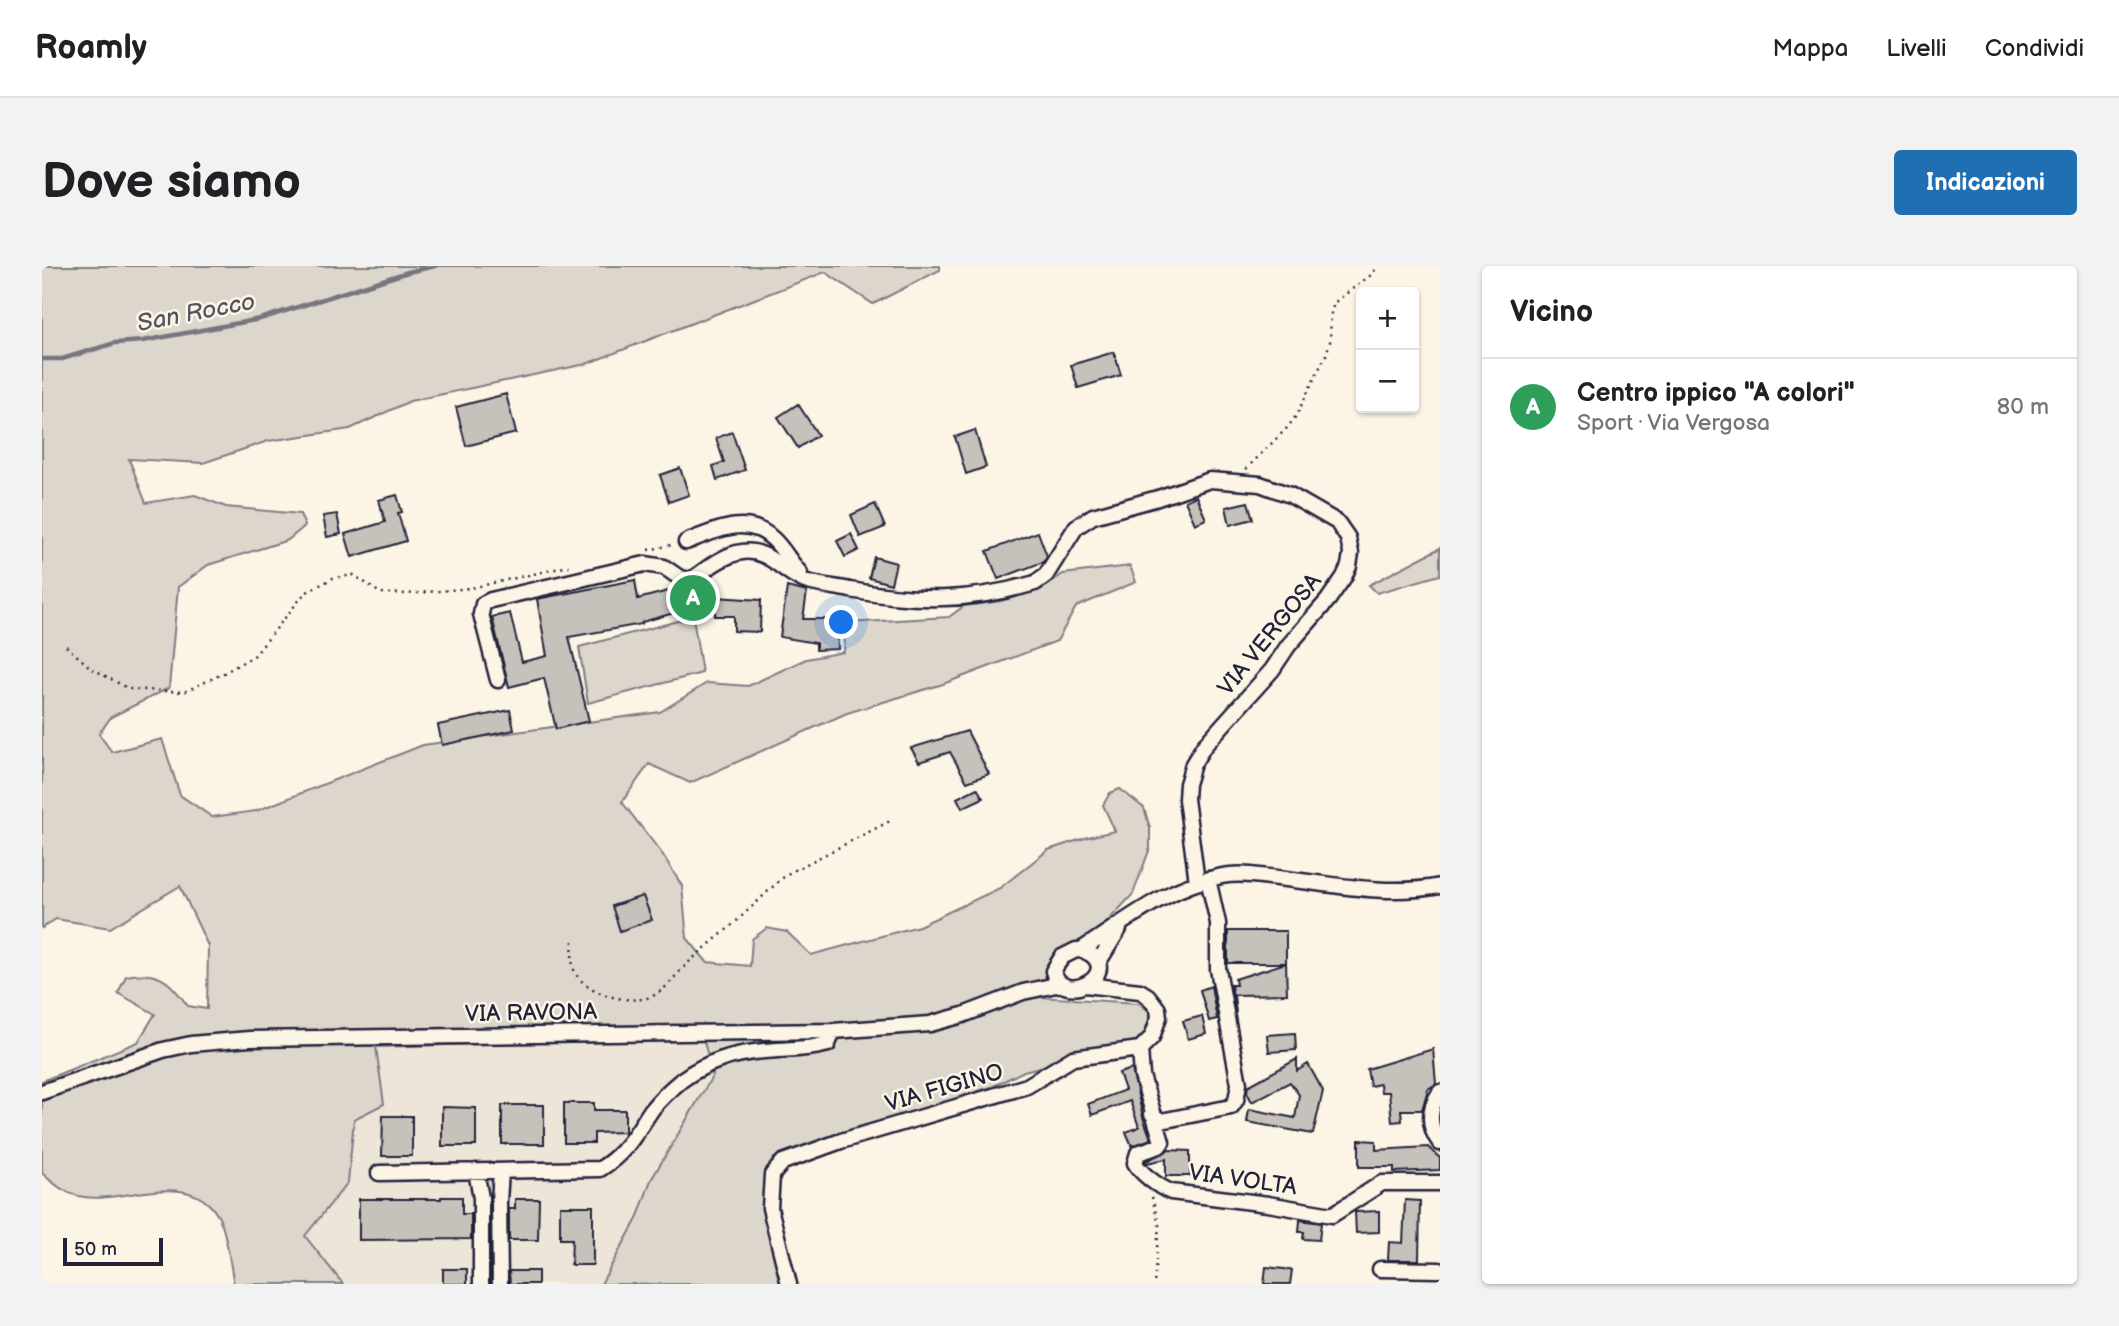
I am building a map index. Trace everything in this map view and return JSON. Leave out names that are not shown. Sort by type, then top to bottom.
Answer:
[{"type":"street","name":"VIA VERGOSA","points":[[498,680],[481,614],[483,604],[491,600],[645,564],[664,567],[680,578],[691,580],[740,552],[761,552],[793,575],[808,582],[893,598],[948,599],[1035,583],[1046,575],[1076,527],[1093,516],[1210,480],[1260,484],[1290,495],[1337,522],[1348,538],[1351,553],[1345,577],[1328,600],[1288,646],[1255,691],[1204,746],[1194,764],[1187,784],[1186,799],[1202,881]]},
{"type":"street","points":[[685,542],[733,525],[750,526],[772,538],[808,582]]},
{"type":"street","points":[[1140,1049],[1152,1037],[1157,1026],[1158,1009],[1148,996],[1140,991],[1111,987],[1072,987],[1055,979],[1053,971],[1062,957],[1081,950],[1158,898],[1225,875],[1411,891],[1440,886]]},
{"type":"street","points":[[1152,1114],[1161,1121],[1231,1107],[1236,1100],[1238,1084],[1218,969],[1218,923],[1202,881]]},
{"type":"street","points":[[1085,985],[1097,976],[1098,967],[1122,924]]},
{"type":"street","points":[[1081,950],[1096,959],[1111,987]]},
{"type":"street","name":"VIA RAVONA","points":[[1023,992],[1053,971]]},
{"type":"street","name":"VIA RAVONA","points":[[42,1092],[163,1050],[191,1044],[238,1040],[833,1031],[930,1024],[963,1015],[1023,992],[1061,984]]},
{"type":"street","points":[[379,1173],[600,1169],[616,1159],[635,1137],[654,1107],[694,1072],[707,1065],[744,1054],[815,1048],[828,1044],[833,1031]]},
{"type":"street","name":"VIA VOLTA","points":[[1140,1049],[1142,1076],[1162,1142],[1159,1146],[1138,1153],[1135,1163],[1140,1172],[1171,1192],[1332,1215],[1382,1183],[1440,1183]]},
{"type":"street","name":"VIA FIGINO","points":[[789,1284],[770,1208],[772,1175],[783,1162],[841,1141],[1027,1086],[1073,1058],[1140,1049]]},
{"type":"street","points":[[1440,1092],[1434,1101],[1430,1121],[1432,1131],[1440,1143]]},
{"type":"street","points":[[477,1171],[481,1198],[481,1284]]},
{"type":"street","points":[[500,1284],[501,1171]]},
{"type":"street","points":[[481,1262],[500,1262]]},
{"type":"street","points":[[1380,1269],[1440,1270]]},
{"type":"path","points":[[1234,481],[1296,416],[1326,355],[1330,342],[1331,312],[1335,302],[1371,275],[1378,266]]},
{"type":"path","points":[[648,550],[685,542]]},
{"type":"path","points":[[66,646],[92,668],[130,689],[184,692],[255,655],[305,593],[333,578],[354,575],[366,586],[380,593],[407,594],[471,588],[569,566]]},
{"type":"path","points":[[573,942],[571,964],[580,982],[600,994],[627,999],[648,998],[668,986],[683,968],[778,881],[892,820]]},
{"type":"path","points":[[1140,1172],[1153,1200],[1159,1225],[1154,1284]]},
{"type":"shaded area","points":[[42,266],[940,266],[940,270],[873,304],[825,272],[586,364],[410,401],[350,429],[268,441],[203,463],[129,459],[146,503],[195,495],[226,507],[300,514],[305,526],[288,540],[208,565],[178,587],[169,688],[111,717],[99,734],[112,752],[162,739],[180,795],[212,817],[256,811],[423,745],[660,712],[707,683],[748,686],[806,659],[844,652],[846,623],[949,617],[964,606],[1001,601],[1041,589],[1063,574],[1130,566],[1136,582],[1076,607],[1057,641],[943,684],[847,713],[690,783],[649,764],[622,802],[663,855],[682,886],[687,938],[707,962],[750,966],[752,939],[767,928],[787,932],[811,955],[919,926],[1000,888],[1048,850],[1115,831],[1103,805],[1110,793],[1120,789],[1144,808],[1150,828],[1150,848],[1133,894],[1038,997],[1139,1003],[1151,1013],[1145,1033],[1134,1043],[1024,1071],[994,1086],[774,1158],[762,1204],[780,1284],[601,1284],[637,1219],[651,1180],[713,1075],[703,1038],[376,1047],[384,1104],[354,1119],[348,1182],[305,1236],[343,1284],[234,1284],[226,1240],[218,1216],[205,1201],[190,1193],[154,1191],[95,1198],[78,1196],[58,1187],[42,1173],[42,1081],[138,1042],[155,1014],[118,993],[126,976],[156,976],[169,984],[188,1006],[207,1009],[208,946],[180,886],[110,928],[56,919],[42,928]]},
{"type":"shaded area","points":[[1440,548],[1440,575],[1377,593],[1369,585]]},
{"type":"shaded area","points":[[693,617],[702,673],[588,703],[579,647]]},
{"type":"shaded area","points":[[703,1038],[713,1074],[651,1180],[637,1219],[601,1284],[343,1284],[305,1237],[348,1182],[354,1119],[376,1047]]},
{"type":"building","points":[[1114,352],[1121,375],[1078,388],[1071,365]]},
{"type":"building","points":[[506,394],[516,433],[466,446],[456,407]]},
{"type":"building","points":[[798,404],[818,435],[798,448],[778,417]]},
{"type":"building","points":[[975,430],[986,467],[966,474],[955,437]]},
{"type":"building","points":[[732,432],[745,470],[717,480],[713,466],[724,462],[716,438]]},
{"type":"building","points":[[680,468],[689,495],[669,502],[660,475]]},
{"type":"building","points":[[397,495],[402,512],[398,513],[406,541],[352,557],[345,534],[385,522],[379,500]]},
{"type":"building","points":[[1196,496],[1206,519],[1195,524],[1185,501]]},
{"type":"building","points":[[1248,502],[1253,519],[1230,525],[1226,507]]},
{"type":"building","points":[[875,504],[885,527],[860,537],[851,515]]},
{"type":"building","points":[[337,514],[341,534],[327,537],[323,516]]},
{"type":"building","points":[[1038,532],[1047,556],[1043,562],[998,579],[987,551]]},
{"type":"building","points":[[851,534],[859,550],[845,557],[837,541]]},
{"type":"building","points":[[874,557],[896,563],[891,584],[869,578]]},
{"type":"building","points":[[635,580],[638,599],[668,591],[674,613],[642,624],[569,637],[589,721],[556,729],[544,678],[509,687],[492,617],[510,613],[522,662],[547,656],[537,599]]},
{"type":"building","points":[[787,587],[807,592],[803,619],[837,619],[838,649],[816,650],[816,643],[780,637]]},
{"type":"building","points":[[715,597],[761,600],[760,632],[734,631],[734,616],[715,616]]},
{"type":"building","points":[[510,710],[514,730],[442,745],[438,725]]},
{"type":"building","points":[[967,731],[989,774],[967,782],[950,752],[919,762],[911,748]]},
{"type":"building","points":[[977,788],[983,798],[962,808],[957,798]]},
{"type":"building","points":[[643,896],[652,920],[620,931],[612,906]]},
{"type":"building","points":[[1228,931],[1286,931],[1286,963],[1228,963]]},
{"type":"building","points":[[1286,963],[1287,994],[1234,995],[1236,1013],[1231,985],[1236,985],[1235,979]]},
{"type":"building","points":[[1211,986],[1217,1019],[1209,1021],[1200,990]]},
{"type":"building","points":[[1202,1016],[1206,1034],[1188,1039],[1183,1021]]},
{"type":"building","points":[[1295,1033],[1296,1050],[1269,1052],[1267,1035]]},
{"type":"building","points":[[1433,1049],[1436,1084],[1428,1089],[1422,1110],[1401,1110],[1402,1121],[1392,1122],[1389,1092],[1381,1092],[1380,1084],[1370,1086],[1367,1069]]},
{"type":"building","points":[[1297,1059],[1297,1071],[1308,1064],[1323,1091],[1313,1134],[1247,1122],[1249,1109],[1295,1118],[1299,1095],[1290,1082],[1252,1102],[1247,1092],[1248,1086]]},
{"type":"building","points":[[1132,1069],[1151,1139],[1132,1146],[1126,1132],[1139,1127],[1130,1101],[1092,1115],[1088,1104],[1125,1090],[1119,1073]]},
{"type":"building","points":[[564,1103],[594,1103],[594,1110],[625,1110],[625,1132],[594,1133],[594,1143],[564,1143]]},
{"type":"building","points":[[502,1105],[544,1105],[544,1144],[502,1144]]},
{"type":"building","points":[[442,1107],[476,1108],[476,1146],[442,1146]]},
{"type":"building","points":[[383,1116],[412,1116],[412,1156],[382,1156]]},
{"type":"building","points":[[1359,1140],[1376,1141],[1376,1150],[1428,1147],[1440,1158],[1440,1170],[1394,1172],[1394,1167],[1359,1167]]},
{"type":"building","points":[[1168,1150],[1190,1151],[1190,1176],[1166,1176],[1166,1159],[1147,1163],[1146,1161]]},
{"type":"building","points":[[462,1197],[462,1214],[471,1214],[471,1239],[359,1240],[359,1199]]},
{"type":"building","points":[[515,1199],[539,1199],[538,1240],[509,1240],[509,1209],[515,1209]]},
{"type":"building","points":[[1405,1200],[1420,1201],[1419,1260],[1388,1260],[1389,1242],[1403,1243]]},
{"type":"building","points":[[560,1206],[593,1206],[593,1265],[571,1265],[572,1239],[560,1239]]},
{"type":"building","points":[[1379,1211],[1379,1232],[1356,1233],[1355,1212]]},
{"type":"building","points":[[1300,1220],[1321,1223],[1319,1240],[1303,1239],[1304,1232],[1299,1232]]},
{"type":"building","points":[[1266,1267],[1292,1270],[1290,1284],[1264,1284]]},
{"type":"building","points":[[443,1269],[467,1269],[467,1284],[443,1284]]},
{"type":"building","points":[[509,1271],[538,1271],[538,1284],[510,1284]]},
{"type":"waterway","name":"San Rocco","points":[[42,359],[62,359],[115,343],[143,341],[260,319],[435,266]]},
{"type":"place","name":"Centro ippico \"A colori\"","points":[[693,598]]}]
